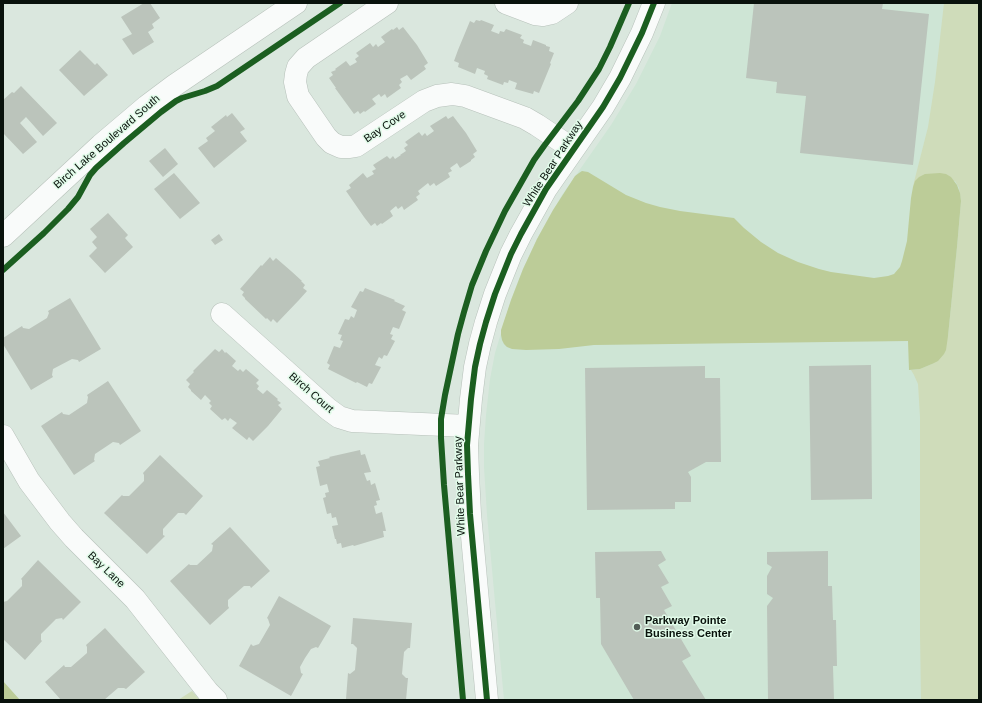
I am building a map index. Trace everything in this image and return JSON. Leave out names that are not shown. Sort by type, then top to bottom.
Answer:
[{"type":"street","name":"Birch Lake Boulevard South","points":[[3,236],[101,145],[147,106],[175,85],[296,3]]},
{"type":"street","name":"Bay Cove","points":[[387,3],[306,58],[298,67],[295,82],[298,96],[326,137],[332,143],[341,147],[356,146],[424,101],[436,96],[452,94],[465,96],[525,118],[573,149]]},
{"type":"street","points":[[506,3],[535,14],[543,15],[552,13],[567,3]]},
{"type":"street","name":"White Bear Parkway","points":[[487,700],[467,457],[470,398],[477,359],[486,322],[514,247],[533,210],[573,149],[603,107],[620,78],[642,33],[654,3]]},
{"type":"street","name":"Birch Court","points":[[222,314],[328,409],[341,418],[352,421],[468,426]]},
{"type":"street","name":"Bay Lane","points":[[3,436],[29,481],[60,522],[135,599],[208,692],[216,700]]},
{"type":"shaded area","points":[[672,3],[979,3],[979,131],[939,700],[504,700],[484,467],[486,415],[490,379],[495,353],[511,300],[537,239],[562,195],[611,125],[636,84],[660,36]]},
{"type":"shaded area","points":[[944,3],[979,3],[979,700],[921,700],[920,417],[918,384],[911,370],[920,369],[932,364],[948,336],[961,201],[959,188],[955,181],[913,187],[928,127]]},
{"type":"shaded area","points":[[192,691],[200,700],[178,700]]},
{"type":"green space","points":[[582,171],[588,172],[626,195],[646,203],[680,211],[734,218],[761,242],[778,253],[798,262],[831,272],[874,278],[894,274],[900,267],[907,241],[911,198],[915,181],[925,174],[946,174],[951,177],[957,185],[961,201],[946,350],[938,361],[920,369],[909,370],[908,341],[594,345],[559,349],[526,350],[507,347],[502,340],[501,330],[523,269],[553,210],[575,176]]},
{"type":"green space","points":[[3,681],[20,700],[3,700]]},
{"type":"building","points":[[144,3],[150,3],[160,18],[152,24],[154,28],[148,32],[154,42],[133,55],[122,39],[132,34],[121,17]]},
{"type":"building","points":[[754,3],[883,3],[882,9],[929,14],[913,165],[800,153],[806,96],[776,93],[777,82],[746,78]]},
{"type":"building","points":[[476,20],[481,20],[494,25],[491,31],[499,34],[500,31],[504,32],[506,29],[522,35],[520,38],[524,40],[523,43],[531,46],[533,40],[550,47],[549,51],[554,53],[539,93],[534,91],[533,94],[515,89],[517,83],[509,80],[508,83],[504,82],[503,85],[487,79],[488,76],[484,74],[485,71],[477,68],[475,74],[458,67],[459,63],[454,61],[458,50],[470,21],[474,23]]},
{"type":"building","points":[[397,27],[399,30],[403,27],[417,45],[428,63],[424,66],[426,69],[411,80],[407,75],[400,79],[402,82],[399,85],[401,88],[387,98],[385,94],[381,97],[379,94],[372,99],[376,104],[365,112],[364,111],[360,114],[358,111],[354,114],[329,78],[333,75],[331,72],[336,70],[335,69],[346,61],[350,66],[357,62],[355,59],[359,56],[356,53],[370,43],[373,47],[376,44],[378,47],[385,42],[381,37]]},
{"type":"building","points":[[80,50],[95,65],[97,63],[108,75],[84,96],[59,70]]},
{"type":"building","points":[[21,86],[57,123],[43,136],[26,117],[20,123],[37,142],[23,154],[3,133],[3,100],[12,92],[14,93]]},
{"type":"building","points":[[232,113],[245,129],[240,132],[247,141],[214,168],[198,148],[208,141],[206,138],[215,131],[211,127],[226,115],[227,117]]},
{"type":"building","points":[[446,116],[448,119],[453,116],[466,133],[477,151],[473,154],[475,157],[460,168],[457,163],[450,168],[452,171],[448,173],[450,177],[436,186],[434,183],[430,186],[428,183],[418,191],[420,194],[416,197],[418,200],[404,210],[402,206],[398,209],[396,206],[390,211],[393,216],[382,224],[381,223],[377,226],[375,223],[371,226],[346,191],[351,188],[349,185],[363,173],[367,178],[374,174],[372,171],[376,169],[373,165],[387,156],[390,159],[393,156],[395,159],[401,155],[406,151],[404,148],[408,145],[405,142],[419,132],[422,136],[425,133],[427,136],[434,131],[430,126]]},
{"type":"building","points":[[165,148],[178,164],[163,177],[149,161]]},
{"type":"building","points":[[174,173],[200,203],[180,219],[154,189]]},
{"type":"building","points":[[108,213],[128,235],[125,238],[133,247],[105,273],[89,256],[97,248],[92,242],[97,237],[90,229]]},
{"type":"building","points":[[219,234],[223,240],[215,245],[211,240]]},
{"type":"building","points":[[270,257],[273,261],[276,258],[302,281],[305,285],[303,288],[307,291],[277,323],[273,319],[271,322],[267,318],[266,319],[245,299],[242,295],[244,292],[240,289]]},
{"type":"building","points":[[365,288],[395,300],[394,301],[405,306],[402,310],[406,312],[399,329],[393,327],[390,334],[393,335],[391,339],[395,341],[387,356],[384,355],[382,359],[379,357],[375,365],[381,367],[372,384],[369,383],[367,387],[328,369],[330,365],[327,363],[334,346],[340,348],[343,341],[340,340],[342,335],[338,334],[345,319],[349,320],[351,316],[354,318],[357,310],[351,307],[360,291],[363,292]]},
{"type":"building","points":[[70,298],[101,349],[79,362],[78,360],[72,359],[53,369],[53,377],[31,390],[3,344],[3,338],[22,326],[23,328],[29,329],[47,318],[49,313],[48,311]]},
{"type":"building","points":[[215,349],[219,352],[222,349],[225,353],[226,352],[236,361],[232,366],[238,371],[240,369],[243,372],[246,369],[259,380],[256,383],[259,386],[257,389],[263,394],[267,390],[281,403],[278,405],[282,409],[253,441],[249,437],[247,440],[232,428],[237,423],[230,418],[228,421],[225,418],[222,420],[210,409],[212,406],[209,403],[211,401],[205,395],[201,400],[188,387],[190,384],[186,380]]},
{"type":"building","points":[[871,365],[872,499],[811,500],[809,366]]},
{"type":"building","points":[[705,366],[705,378],[720,378],[721,462],[706,462],[688,472],[691,477],[691,502],[675,502],[675,509],[587,510],[585,368]]},
{"type":"building","points":[[108,381],[141,431],[120,445],[119,443],[113,442],[95,454],[95,461],[74,475],[41,426],[62,412],[63,414],[69,415],[87,403],[87,395]]},
{"type":"building","points":[[360,450],[361,455],[365,454],[371,472],[364,473],[367,481],[370,480],[371,485],[375,483],[380,500],[376,501],[377,505],[374,506],[376,514],[382,512],[386,531],[383,531],[384,537],[342,548],[341,543],[337,544],[332,526],[338,525],[336,517],[332,518],[331,513],[327,514],[323,498],[326,497],[325,493],[329,492],[327,484],[320,486],[316,467],[320,466],[318,461]]},
{"type":"building","points":[[160,455],[203,496],[186,515],[184,513],[178,513],[163,529],[163,535],[165,536],[147,554],[104,513],[122,495],[129,496],[144,481],[143,473]]},
{"type":"building","points":[[3,512],[21,536],[3,549]]},
{"type":"building","points":[[230,527],[270,571],[251,588],[250,586],[244,586],[228,600],[229,608],[210,625],[170,581],[189,564],[197,565],[212,551],[213,545],[211,544]]},
{"type":"building","name":"Parkway Pointe Business Center","points":[[661,551],[666,560],[658,565],[669,583],[661,587],[672,606],[664,610],[691,656],[682,661],[706,700],[634,700],[601,644],[600,598],[596,598],[595,552]]},
{"type":"building","points":[[828,551],[828,586],[832,586],[833,620],[836,620],[837,666],[833,666],[834,700],[768,700],[767,606],[773,598],[767,594],[767,576],[772,567],[767,564],[767,552]]},
{"type":"building","points":[[38,560],[81,602],[63,620],[62,618],[56,619],[41,634],[42,641],[25,660],[3,639],[3,602],[7,601],[22,586],[21,579]]},
{"type":"building","points":[[279,596],[331,626],[318,648],[316,647],[311,649],[305,658],[300,667],[301,673],[303,674],[291,696],[239,666],[251,644],[253,646],[259,644],[270,625],[267,618]]},
{"type":"building","points":[[353,618],[412,623],[410,648],[404,652],[402,674],[408,678],[406,700],[346,699],[348,673],[350,674],[355,670],[357,648],[351,644]]},
{"type":"building","points":[[105,628],[145,672],[126,689],[118,688],[104,700],[61,700],[45,682],[64,665],[65,667],[71,667],[87,653],[86,645]]},
{"type":"cycle path","points":[[3,270],[68,209],[78,197],[90,175],[96,168],[161,112],[182,98],[217,86],[340,3]]},
{"type":"cycle path","points":[[463,700],[441,438],[441,419],[458,334],[472,285],[505,211],[534,160],[578,101],[599,69],[629,3]]},
{"type":"cycle path","points":[[487,700],[470,514],[467,445],[475,367],[480,344],[495,294],[511,254],[521,234],[546,189],[603,107],[620,78],[642,33],[654,3]]},
{"type":"place","name":"Parkway Pointe Business Center","points":[[637,627]]}]
